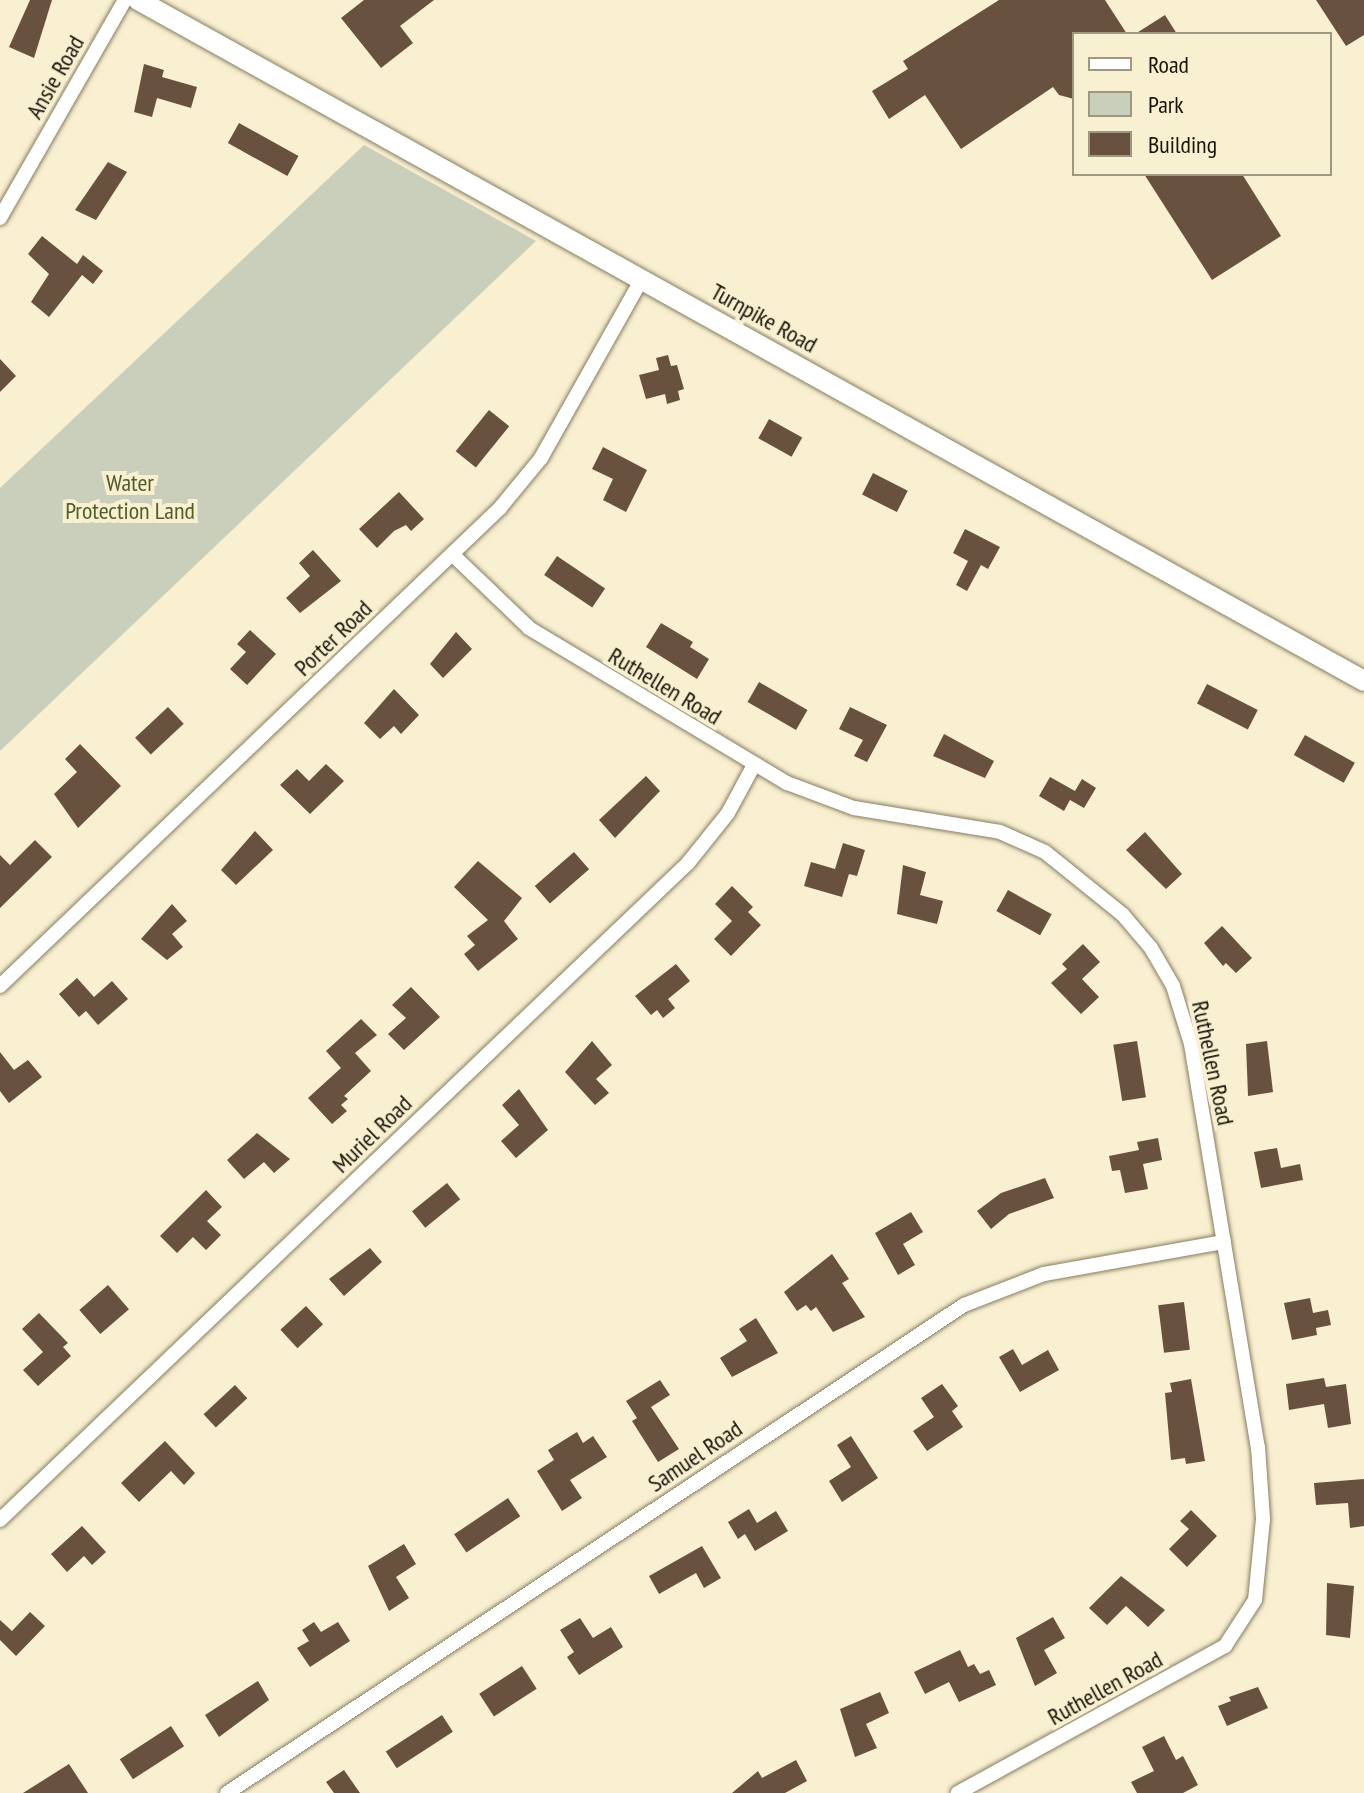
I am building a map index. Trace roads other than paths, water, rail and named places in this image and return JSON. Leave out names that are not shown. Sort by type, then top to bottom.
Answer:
[{"type":"main road","name":"Turnpike Road","points":[[138,0],[1364,681]]},
{"type":"street","name":"Ansie Road","points":[[0,218],[125,0]]},
{"type":"street","name":"Porter Road","points":[[0,986],[453,555],[533,468],[642,279]]},
{"type":"street","name":"Ruthellen Road","points":[[453,555],[529,628],[754,765],[833,802],[967,823],[1024,842],[1074,872],[1123,915],[1165,969],[1185,1021],[1262,1473],[1259,1577],[1251,1611],[1217,1651],[958,1793]]},
{"type":"street","name":"Muriel Road","points":[[0,1520],[688,863],[728,813],[754,765]]},
{"type":"street","name":"Samuel Road","points":[[227,1793],[964,1305],[1044,1274],[1224,1242]]},
{"type":"park label","name":"Water Protection Land","points":[[130,497]]}]
